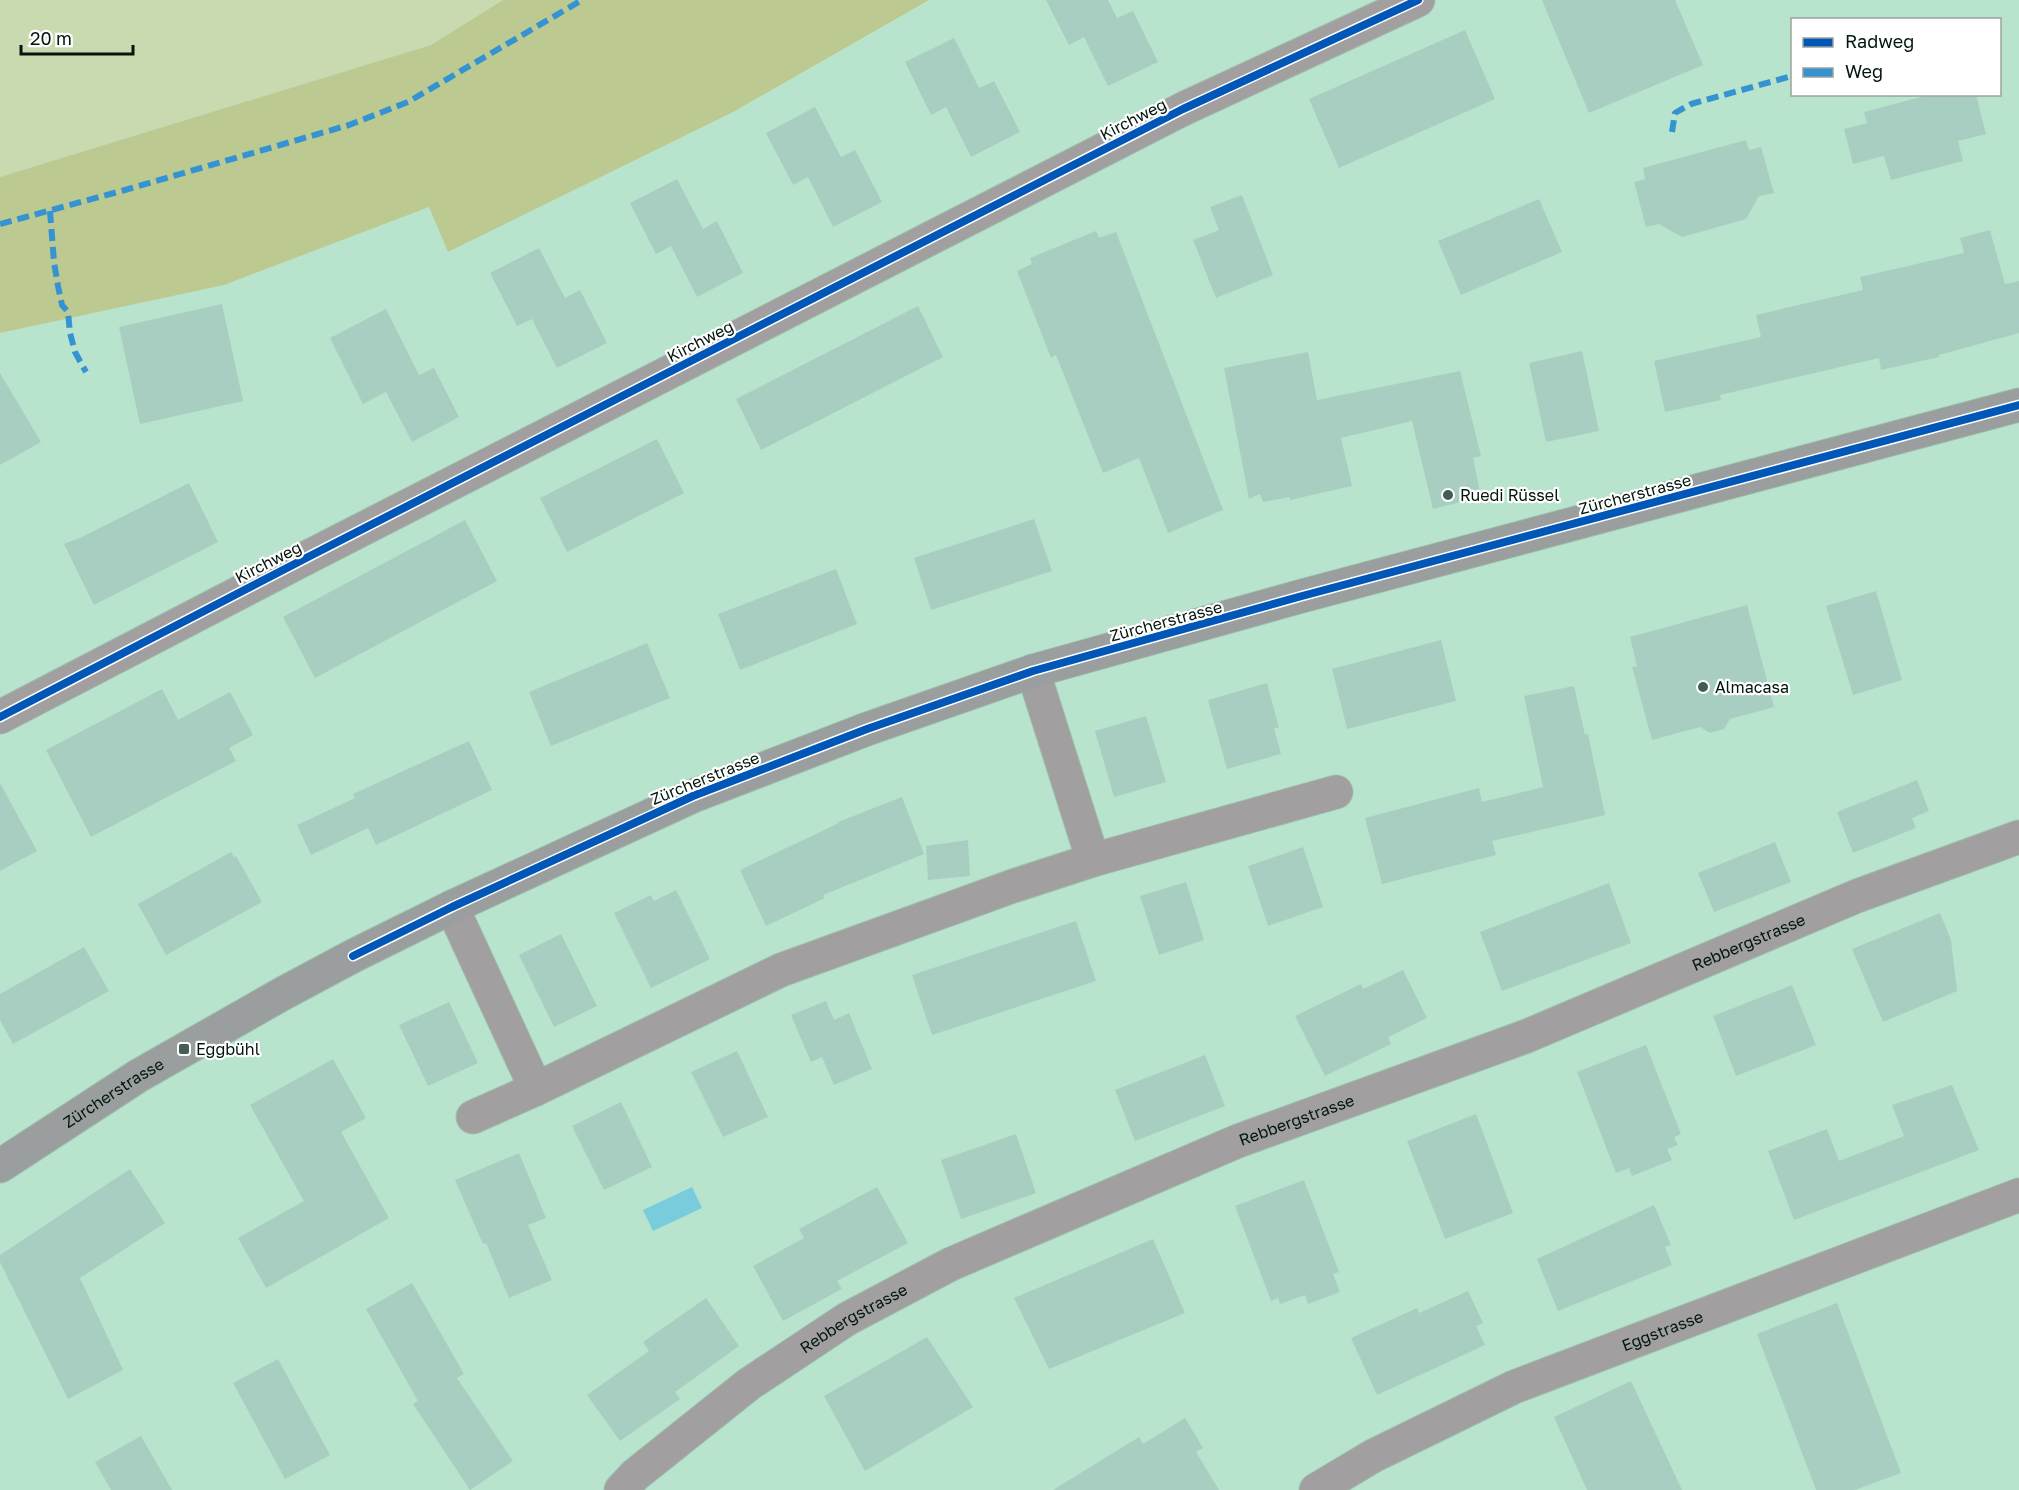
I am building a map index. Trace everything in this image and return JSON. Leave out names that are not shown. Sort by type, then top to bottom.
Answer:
[{"type":"main road","name":"Zürcherstrasse","points":[[0,1166],[138,1076],[184,1049],[333,967],[452,907],[693,796],[867,729],[1033,671],[1302,596],[2019,405]]},
{"type":"street","name":"Kirchweg","points":[[0,717],[163,631],[1183,109],[1418,0]]},
{"type":"street","points":[[1033,671],[1093,860]]},
{"type":"street","points":[[472,1117],[536,1089],[781,970],[1002,890],[1093,860],[1336,792]]},
{"type":"street","name":"Rebbergstrasse","points":[[621,1490],[635,1475],[749,1384],[847,1319],[951,1264],[1238,1141],[1527,1036],[1857,896],[2019,837]]},
{"type":"street","points":[[452,907],[536,1089]]},
{"type":"street","name":"Eggstrasse","points":[[1316,1490],[1373,1456],[1514,1387],[2019,1195]]},
{"type":"green space","points":[[0,0],[503,0],[431,45],[0,177]]},
{"type":"green space","points":[[503,0],[929,0],[733,112],[448,252],[429,207],[224,285],[0,333],[0,177],[431,45]]},
{"type":"water","points":[[692,1187],[702,1208],[653,1231],[643,1210]]},
{"type":"building","points":[[1046,0],[1108,0],[1117,18],[1133,11],[1158,62],[1108,86],[1084,37],[1069,45]]},
{"type":"building","points":[[1542,0],[1675,0],[1703,65],[1589,113]]},
{"type":"building","points":[[1465,30],[1495,99],[1339,168],[1309,99]]},
{"type":"building","points":[[954,38],[979,88],[994,81],[1020,132],[971,157],[946,107],[931,115],[905,62]]},
{"type":"building","points":[[1924,96],[1976,96],[1986,134],[1958,141],[1963,161],[1891,180],[1884,156],[1853,164],[1844,129],[1867,123],[1864,112]]},
{"type":"building","points":[[815,107],[841,157],[855,150],[882,202],[833,227],[808,177],[793,185],[766,133]]},
{"type":"building","points":[[1746,140],[1749,150],[1761,147],[1774,193],[1759,196],[1746,219],[1682,237],[1659,224],[1646,227],[1634,182],[1645,179],[1643,168]]},
{"type":"building","points":[[677,179],[703,229],[717,221],[743,273],[697,297],[671,246],[656,254],[630,203]]},
{"type":"building","points":[[1242,195],[1273,275],[1216,298],[1193,240],[1219,230],[1210,207]]},
{"type":"building","points":[[1539,199],[1562,252],[1461,295],[1438,241]]},
{"type":"building","points":[[1990,230],[2005,284],[2019,281],[2019,333],[1939,355],[1939,357],[1881,370],[1879,358],[1720,395],[1721,400],[1665,412],[1654,361],[1761,337],[1756,315],[1863,290],[1860,277],[1964,253],[1960,238]]},
{"type":"building","points":[[1096,231],[1099,238],[1116,232],[1223,510],[1168,533],[1139,458],[1103,473],[1056,355],[1051,358],[1017,271],[1032,264],[1030,258]]},
{"type":"building","points":[[539,248],[565,298],[580,290],[607,343],[557,368],[532,319],[517,326],[490,273]]},
{"type":"building","points":[[222,304],[243,401],[140,424],[119,327]]},
{"type":"building","points":[[918,306],[943,357],[761,450],[736,399]]},
{"type":"building","points":[[386,309],[419,375],[434,368],[459,417],[412,442],[386,392],[363,404],[330,338]]},
{"type":"building","points":[[1582,351],[1599,431],[1546,442],[1529,363]]},
{"type":"building","points":[[1308,352],[1317,400],[1460,371],[1481,456],[1473,458],[1481,497],[1433,509],[1412,421],[1341,438],[1352,486],[1290,500],[1290,497],[1263,502],[1260,494],[1249,499],[1224,368]]},
{"type":"building","points":[[0,373],[41,442],[0,465]]},
{"type":"building","points":[[657,439],[684,493],[567,552],[540,498]]},
{"type":"building","points":[[189,483],[218,542],[94,605],[64,544]]},
{"type":"building","points":[[1034,519],[1052,571],[931,610],[914,558]]},
{"type":"building","points":[[465,520],[497,581],[315,678],[283,617]]},
{"type":"building","points":[[836,569],[857,624],[740,670],[718,614]]},
{"type":"building","points":[[1876,591],[1902,680],[1853,695],[1826,606]]},
{"type":"building","name":"Almacasa","points":[[1747,605],[1774,707],[1730,719],[1724,729],[1710,733],[1700,727],[1652,740],[1632,667],[1637,666],[1630,637]]},
{"type":"building","points":[[1441,640],[1456,701],[1347,729],[1332,669]]},
{"type":"building","points":[[647,643],[670,698],[551,746],[529,692]]},
{"type":"building","points":[[1267,683],[1279,728],[1274,728],[1281,754],[1227,769],[1208,700]]},
{"type":"building","points":[[1574,686],[1585,735],[1588,734],[1605,815],[1492,841],[1496,855],[1382,884],[1365,818],[1479,788],[1482,802],[1543,787],[1524,696]]},
{"type":"building","points":[[162,689],[178,720],[230,692],[253,735],[229,748],[236,761],[91,837],[46,750]]},
{"type":"building","points":[[1146,716],[1166,782],[1114,797],[1095,731]]},
{"type":"building","points":[[469,741],[492,790],[376,845],[368,828],[311,855],[297,825],[355,798],[353,794]]},
{"type":"building","points":[[1917,780],[1929,811],[1912,818],[1916,828],[1853,853],[1837,812]]},
{"type":"building","points":[[0,783],[37,851],[0,871]]},
{"type":"building","points":[[902,797],[924,854],[823,895],[825,898],[766,926],[740,870],[838,822]]},
{"type":"building","points":[[968,840],[970,876],[928,880],[926,846]]},
{"type":"building","points":[[1775,842],[1791,882],[1714,912],[1698,873]]},
{"type":"building","points":[[1303,847],[1323,907],[1268,926],[1248,866]]},
{"type":"building","points":[[231,852],[234,857],[236,856],[262,902],[166,955],[138,904]]},
{"type":"building","points":[[1186,882],[1204,940],[1159,955],[1140,896]]},
{"type":"building","points":[[1609,883],[1631,943],[1502,991],[1480,932]]},
{"type":"building","points":[[676,890],[710,959],[651,988],[614,913],[651,895],[654,901]]},
{"type":"building","points":[[1940,913],[1951,940],[1957,991],[1883,1022],[1852,949]]},
{"type":"building","points":[[1076,921],[1096,981],[932,1035],[912,975]]},
{"type":"building","points":[[561,934],[597,1006],[554,1027],[519,955]]},
{"type":"building","points":[[84,947],[109,991],[13,1044],[0,1020],[0,994]]},
{"type":"building","points":[[1403,970],[1427,1018],[1388,1037],[1391,1044],[1325,1076],[1295,1016],[1361,984],[1363,989]]},
{"type":"building","points":[[1792,985],[1816,1045],[1736,1076],[1713,1016]]},
{"type":"building","points":[[826,1001],[834,1020],[849,1013],[872,1069],[834,1085],[822,1057],[811,1062],[791,1015]]},
{"type":"building","points":[[449,1002],[478,1063],[428,1086],[399,1025]]},
{"type":"building","points":[[1646,1045],[1681,1134],[1674,1137],[1678,1145],[1667,1149],[1672,1160],[1632,1176],[1629,1168],[1616,1173],[1577,1072]]},
{"type":"building","points":[[737,1051],[768,1117],[723,1137],[691,1072]]},
{"type":"building","points":[[1205,1055],[1225,1106],[1135,1141],[1115,1090]]},
{"type":"building","points":[[333,1059],[366,1118],[341,1132],[389,1218],[266,1288],[238,1238],[304,1201],[250,1105]]},
{"type":"building","points":[[1952,1085],[1979,1150],[1794,1220],[1768,1151],[1827,1129],[1839,1161],[1904,1136],[1892,1105]]},
{"type":"building","points":[[621,1102],[652,1167],[604,1190],[572,1126]]},
{"type":"building","points":[[1476,1114],[1513,1213],[1445,1239],[1407,1141]]},
{"type":"building","points":[[1016,1134],[1036,1193],[961,1219],[941,1160]]},
{"type":"building","points":[[519,1153],[546,1218],[528,1225],[552,1280],[509,1298],[486,1243],[483,1244],[455,1180]]},
{"type":"building","points":[[130,1169],[165,1223],[80,1278],[123,1370],[68,1399],[0,1262],[0,1255]]},
{"type":"building","points":[[1304,1180],[1339,1272],[1333,1274],[1340,1292],[1308,1304],[1305,1295],[1280,1304],[1278,1298],[1271,1301],[1235,1206]]},
{"type":"building","points":[[877,1187],[908,1243],[837,1281],[842,1289],[783,1321],[753,1266],[804,1238],[799,1229]]},
{"type":"building","points":[[1654,1205],[1671,1245],[1665,1247],[1672,1265],[1558,1311],[1537,1259]]},
{"type":"building","points":[[1153,1239],[1185,1313],[1049,1369],[1014,1298]]},
{"type":"building","points":[[412,1283],[464,1374],[457,1378],[513,1461],[470,1490],[413,1404],[418,1401],[366,1309]]},
{"type":"building","points":[[1468,1291],[1483,1323],[1476,1326],[1485,1345],[1377,1395],[1351,1338],[1417,1308],[1419,1313]]},
{"type":"building","points":[[706,1298],[739,1346],[675,1392],[680,1399],[620,1441],[587,1395],[649,1351],[643,1342]]},
{"type":"building","points":[[1837,1303],[1901,1473],[1855,1490],[1816,1490],[1757,1334]]},
{"type":"building","points":[[927,1337],[973,1407],[865,1471],[824,1396]]},
{"type":"building","points":[[278,1359],[330,1455],[285,1479],[233,1383]]},
{"type":"building","points":[[1631,1381],[1682,1490],[1587,1490],[1554,1417]]},
{"type":"building","points":[[1185,1418],[1203,1448],[1196,1452],[1219,1490],[1053,1490],[1139,1437],[1143,1444]]},
{"type":"building","points":[[141,1436],[172,1490],[111,1490],[95,1462]]},
{"type":"marked path","points":[[0,224],[349,125],[408,102],[582,0]]},
{"type":"marked path","points":[[1672,132],[1675,113],[1691,104],[1791,76]]},
{"type":"marked path","points":[[50,211],[54,262],[62,305],[68,312],[75,352],[86,372]]},
{"type":"cycle path","points":[[0,717],[1183,109],[1418,0]]},
{"type":"cycle path","points":[[353,956],[452,907],[693,796],[867,729],[1033,671],[1302,596],[2019,405]]},
{"type":"place","name":"Ruedi Rüssel","points":[[1448,495]]},
{"type":"place","name":"Almacasa","points":[[1703,687]]},
{"type":"place","name":"Eggbühl","points":[[184,1049]]}]
